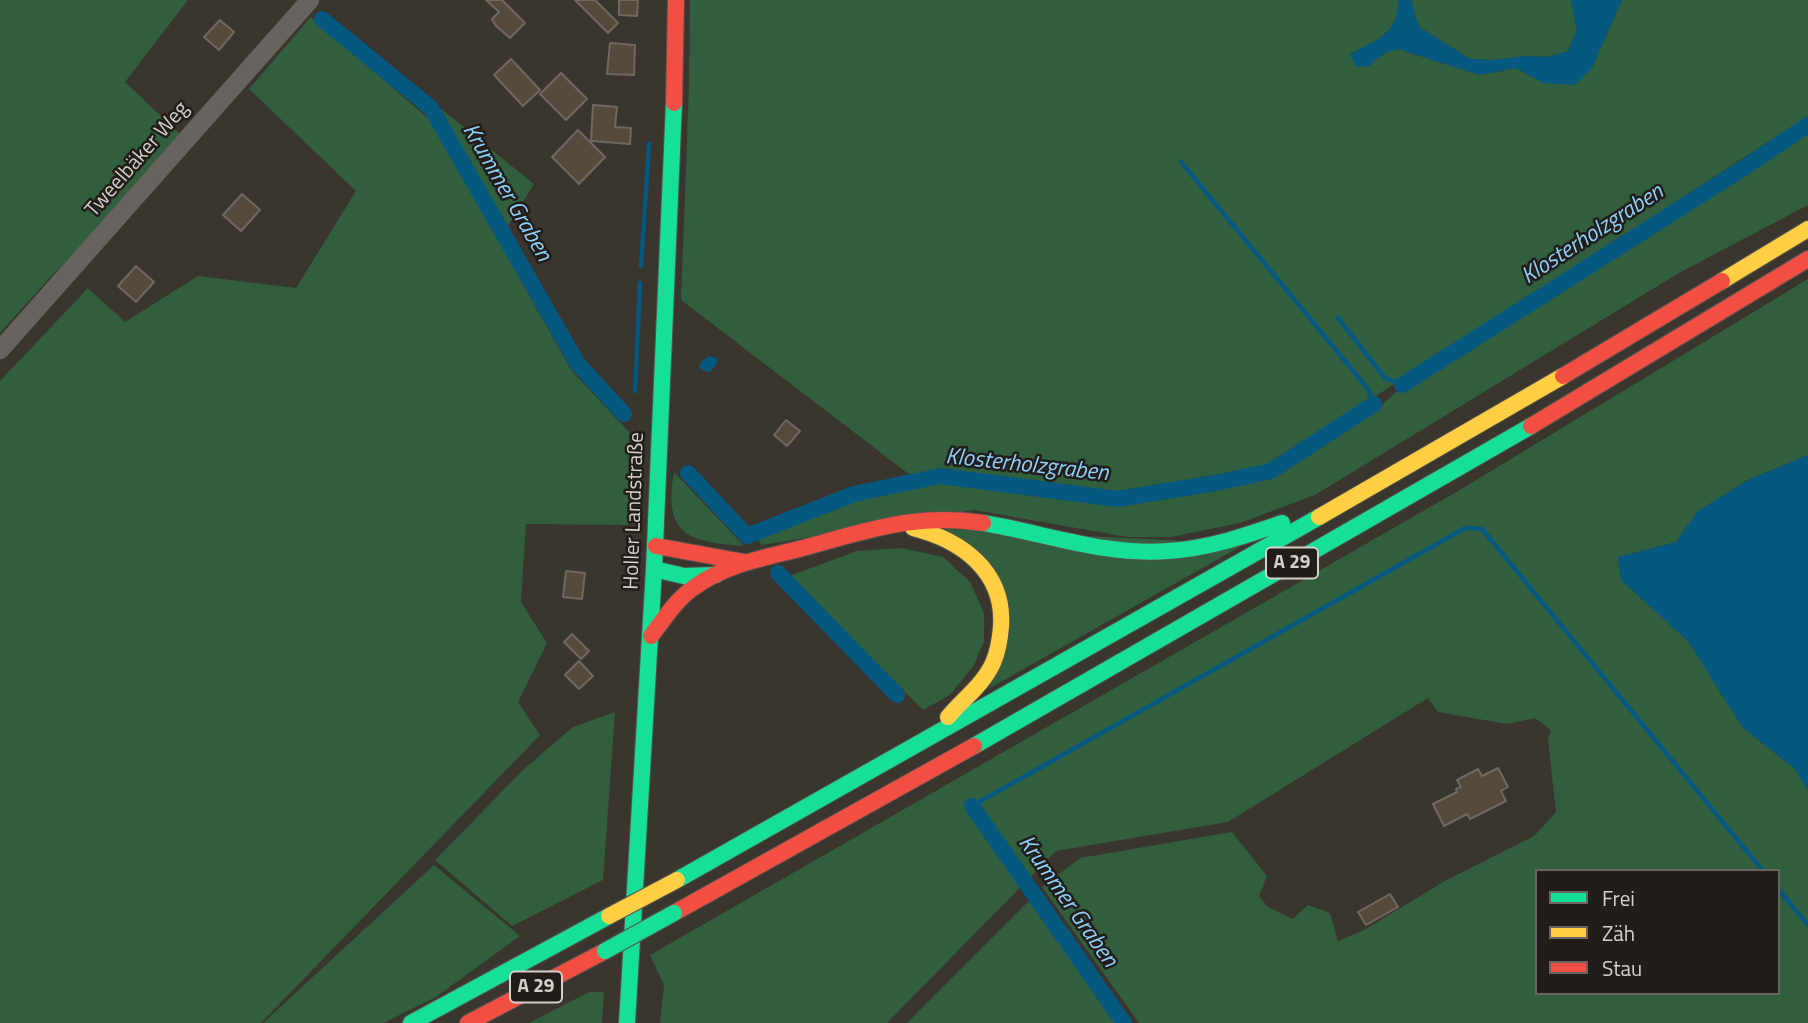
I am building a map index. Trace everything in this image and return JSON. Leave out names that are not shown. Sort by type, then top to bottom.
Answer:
[{"type":"main road","name":"Holler Landstraße","points":[[627,1023],[656,546],[677,45],[676,0]]},
{"type":"main road","name":"A 29","points":[[411,1023],[677,880],[932,738],[1327,513],[1808,229]]},
{"type":"main road","name":"A 29","points":[[468,1023],[605,951],[956,756],[1520,432],[1808,259]]},
{"type":"main road","points":[[651,636],[692,588],[744,562],[892,525],[947,519],[1104,547],[1154,552],[1208,545],[1287,521],[1327,513]]},
{"type":"main road","points":[[892,525],[934,532],[969,551],[990,577],[998,593],[1000,631],[994,661],[975,691],[951,713],[932,738]]},
{"type":"main road","points":[[656,546],[744,562]]},
{"type":"main road","points":[[654,569],[684,576],[716,575]]},
{"type":"street","name":"Tweelbäker Weg","points":[[0,350],[310,0]]},
{"type":"green space","points":[[0,0],[188,0],[125,82],[181,135],[76,255],[53,274],[0,333]]},
{"type":"green space","points":[[690,0],[1398,0],[1398,11],[1390,28],[1377,40],[1350,54],[1369,66],[1384,53],[1398,49],[1480,75],[1515,68],[1544,83],[1592,68],[1622,0],[1808,0],[1808,116],[1271,464],[1116,494],[944,469],[910,475],[681,300]]},
{"type":"green space","points":[[1411,0],[1571,0],[1577,30],[1568,51],[1548,57],[1470,59],[1419,27]]},
{"type":"green space","points":[[311,17],[430,120],[572,371],[629,432],[628,525],[526,524],[521,602],[547,643],[518,702],[540,735],[261,1023],[0,1023],[0,381],[88,288],[125,322],[198,276],[296,288],[356,191],[249,89]]},
{"type":"green space","points":[[435,104],[534,184],[508,226]]},
{"type":"green space","points":[[1808,133],[1808,205],[1679,273],[1315,495],[1240,523],[1171,537],[1127,537],[974,510],[762,545],[754,535],[855,499],[942,482],[1120,505],[1271,477],[1373,413],[1396,392]]},
{"type":"green space","points":[[1808,279],[1808,455],[1748,480],[1698,511],[1676,542],[1618,557],[1621,580],[1688,641],[1743,728],[1794,768],[1808,791],[1808,1023],[1139,1023],[1042,887],[1080,858],[1232,832],[1267,876],[1259,896],[1268,907],[1293,919],[1308,905],[1330,913],[1338,941],[1366,929],[1443,882],[1534,836],[1556,812],[1548,739],[1551,730],[1535,718],[1507,724],[1438,712],[1428,698],[1228,822],[1056,851],[887,1023],[660,1023],[664,985],[650,955],[1458,491]]},
{"type":"green space","points":[[674,472],[744,546],[708,542],[684,531],[672,510]]},
{"type":"green space","points":[[946,529],[1245,544],[990,688],[1009,613]]},
{"type":"green space","points":[[901,548],[943,557],[970,582],[984,613],[984,641],[974,665],[950,695],[923,710],[789,576],[857,551]]},
{"type":"green space","points":[[615,712],[603,880],[512,926],[435,860],[525,768],[573,727]]},
{"type":"green space","points":[[434,865],[520,936],[436,997],[383,1023],[263,1023]]},
{"type":"green space","points":[[1030,900],[1116,1023],[907,1023]]},
{"type":"green space","points":[[589,992],[604,992],[602,1023],[529,1023]]},
{"type":"water","points":[[1398,0],[1411,0],[1419,27],[1470,59],[1494,60],[1525,56],[1548,57],[1568,51],[1577,30],[1571,0],[1622,0],[1592,68],[1575,85],[1544,83],[1515,68],[1480,75],[1398,49],[1384,53],[1369,66],[1356,67],[1350,54],[1377,40],[1390,28],[1398,11]]},
{"type":"water","points":[[709,356],[717,358],[717,363],[710,372],[699,367]]},
{"type":"water","points":[[1808,455],[1808,791],[1794,768],[1743,728],[1688,641],[1621,580],[1618,557],[1676,542],[1698,511],[1748,480]]},
{"type":"building","points":[[486,0],[502,0],[525,23],[510,38],[496,26],[492,19],[499,12]]},
{"type":"building","points":[[575,0],[595,0],[618,23],[608,33]]},
{"type":"building","points":[[619,0],[638,0],[637,16],[619,15]]},
{"type":"building","points":[[220,20],[234,32],[219,50],[204,37]]},
{"type":"building","points":[[610,43],[635,45],[634,75],[607,74]]},
{"type":"building","points":[[511,59],[540,90],[523,106],[494,75]]},
{"type":"building","points":[[561,73],[587,99],[566,120],[540,94]]},
{"type":"building","points":[[593,105],[617,107],[615,127],[631,128],[630,144],[591,141]]},
{"type":"building","points":[[578,130],[605,157],[579,184],[552,157]]},
{"type":"building","points":[[242,194],[260,210],[241,231],[223,215]]},
{"type":"building","points":[[136,266],[154,282],[136,302],[118,286]]},
{"type":"building","points":[[786,420],[800,431],[787,446],[774,435]]},
{"type":"building","points":[[566,571],[585,573],[582,599],[563,597]]},
{"type":"building","points":[[572,634],[589,651],[581,659],[564,642]]},
{"type":"building","points":[[579,661],[593,676],[579,689],[565,675]]},
{"type":"building","points":[[1498,768],[1508,787],[1501,791],[1506,801],[1470,819],[1467,814],[1444,826],[1433,804],[1457,792],[1456,789],[1461,787],[1457,780],[1478,769],[1482,776]]},
{"type":"building","points":[[1390,894],[1398,907],[1366,925],[1358,912]]},
{"type":"waterway","name":"Krummer Graben","points":[[322,19],[431,108],[578,364],[624,414]]},
{"type":"waterway","name":"Klosterholzgraben","points":[[1402,385],[1808,125]]},
{"type":"waterway","points":[[641,266],[649,144]]},
{"type":"waterway","points":[[1181,162],[1368,389],[1374,404]]},
{"type":"waterway","points":[[635,391],[640,283]]},
{"type":"waterway","points":[[1338,318],[1385,378],[1402,385]]},
{"type":"waterway","name":"Klosterholzgraben","points":[[688,473],[747,536],[854,494],[940,476],[1117,499],[1271,471],[1374,404]]},
{"type":"waterway","points":[[972,806],[1465,528],[1482,529],[1761,869]]},
{"type":"waterway","name":"Krummer Graben","points":[[778,573],[897,695]]},
{"type":"waterway","name":"Krummer Graben","points":[[972,806],[1124,1023]]},
{"type":"waterway","points":[[1780,891],[1808,925]]},
{"type":"traffic: fast","points":[[627,1023],[654,569],[674,103]]},
{"type":"traffic: fast","points":[[974,746],[1531,426]]},
{"type":"traffic: fast","points":[[677,880],[1319,517]]},
{"type":"traffic: fast","points":[[983,523],[1098,547],[1144,552],[1211,545],[1282,523]]},
{"type":"traffic: fast","points":[[654,569],[684,576],[716,575]]},
{"type":"traffic: fast","points":[[605,951],[674,913]]},
{"type":"traffic: fast","points":[[411,1023],[609,916]]},
{"type":"traffic: slow","points":[[1722,281],[1808,229]]},
{"type":"traffic: slow","points":[[1319,517],[1563,376]]},
{"type":"traffic: slow","points":[[913,528],[948,541],[976,561],[988,574],[1000,607],[1000,636],[993,663],[978,685],[948,717]]},
{"type":"traffic: slow","points":[[609,916],[677,880]]},
{"type":"traffic: jam","points":[[674,103],[676,0]]},
{"type":"traffic: jam","points":[[1531,426],[1808,259]]},
{"type":"traffic: jam","points":[[1563,376],[1722,281]]},
{"type":"traffic: jam","points":[[651,636],[676,604],[693,588],[718,573],[744,563],[868,530],[912,522],[958,520],[983,523]]},
{"type":"traffic: jam","points":[[656,546],[744,562]]},
{"type":"traffic: jam","points":[[674,913],[974,746]]},
{"type":"traffic: jam","points":[[468,1023],[605,951]]}]
